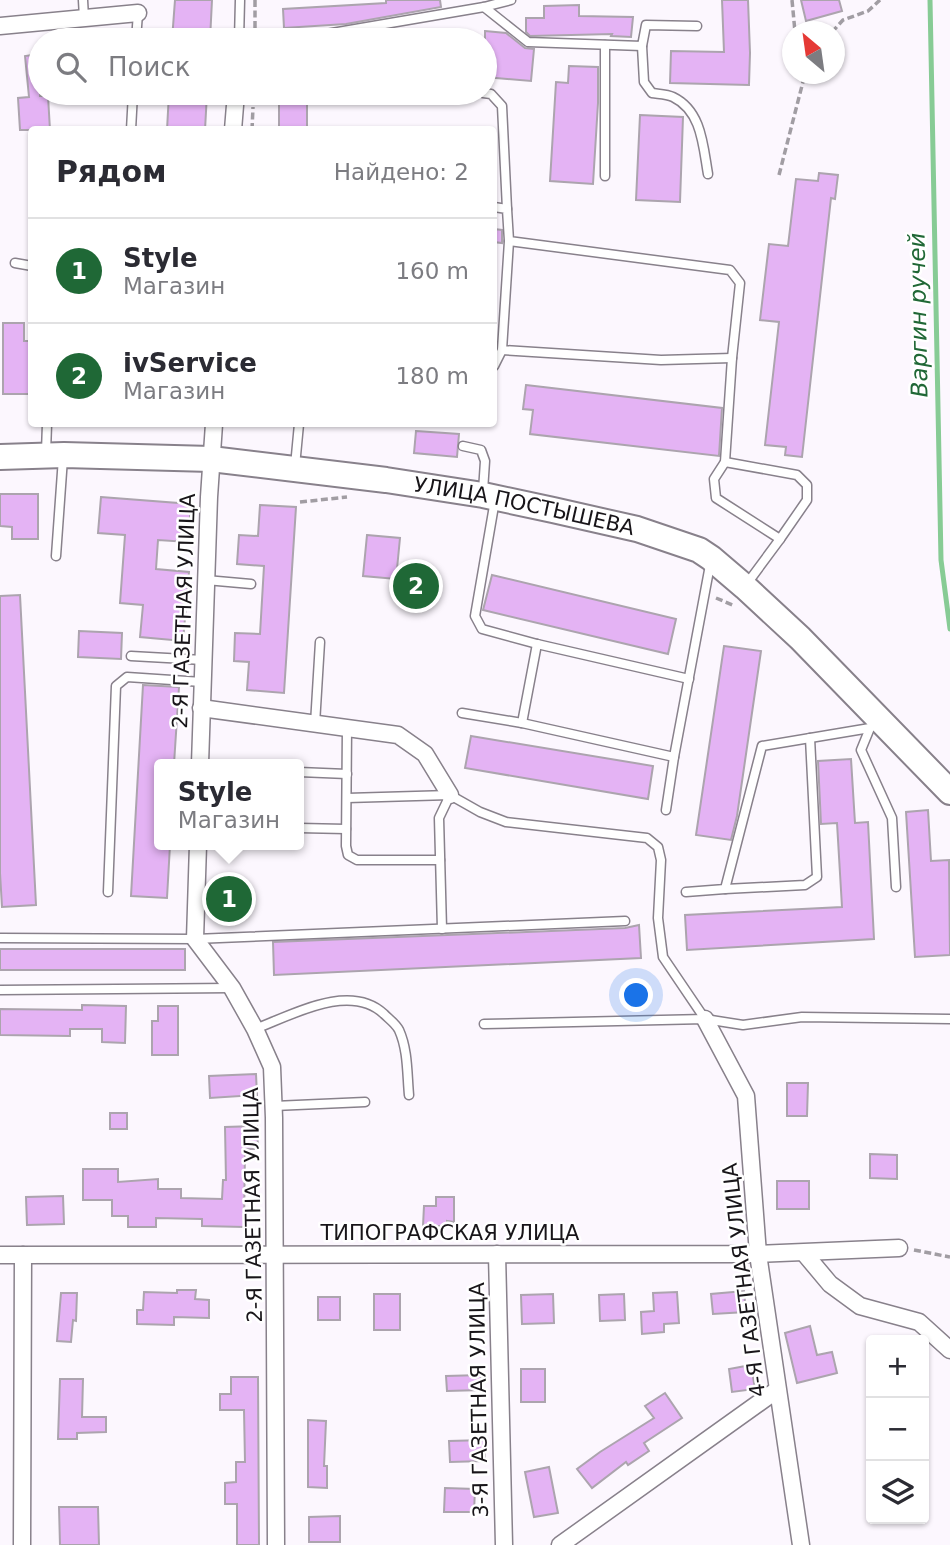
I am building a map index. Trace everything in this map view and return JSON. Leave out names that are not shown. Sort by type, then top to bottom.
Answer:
[{"type":"main road","name":"УЛИЦА ПОСТЫШЕВА","points":[[0,457],[55,455],[211,460],[386,480],[489,496],[637,529],[699,550],[745,587],[800,638],[875,724],[950,792]]},
{"type":"street","points":[[0,26],[138,13]]},
{"type":"street","points":[[233,126],[235,105]]},
{"type":"street","name":"2-Я ГАЗЕТНАЯ УЛИЦА","points":[[200,759],[214,427]]},
{"type":"street","points":[[201,708],[398,735],[425,754],[450,795]]},
{"type":"street","points":[[195,939],[198,850]]},
{"type":"street","name":"2-Я ГАЗЕТНАЯ УЛИЦА","points":[[195,939],[232,988],[256,1029],[272,1068],[276,1545]]},
{"type":"street","name":"4-Я ГАЗЕТНАЯ УЛИЦА","points":[[705,1019],[746,1096],[758,1254],[801,1545]]},
{"type":"street","name":"ТИПОГРАФСКАЯ УЛИЦА","points":[[0,1255],[758,1254],[899,1248]]},
{"type":"street","points":[[804,1253],[830,1284],[860,1306],[919,1322],[950,1350]]},
{"type":"street","name":"3-Я ГАЗЕТНАЯ УЛИЦА","points":[[496,1254],[504,1545]]},
{"type":"street","points":[[22,1545],[23,1255]]},
{"type":"street","points":[[560,1545],[777,1390]]},
{"type":"lane","points":[[83,0],[84,19]]},
{"type":"lane","points":[[239,28],[240,0]]},
{"type":"lane","points":[[361,28],[512,0]]},
{"type":"lane","points":[[484,7],[528,42],[642,47]]},
{"type":"lane","points":[[137,28],[138,13]]},
{"type":"lane","points":[[697,26],[646,25],[642,47],[644,82],[652,93],[671,96],[684,104],[698,122],[708,174]]},
{"type":"lane","points":[[605,46],[605,176]]},
{"type":"lane","points":[[497,101],[502,106],[509,241],[498,335],[502,350],[497,360]]},
{"type":"lane","points":[[131,126],[132,105]]},
{"type":"lane","points":[[497,207],[507,209]]},
{"type":"lane","points":[[509,241],[730,270],[740,283],[725,462],[714,479],[716,498],[780,539]]},
{"type":"lane","points":[[15,263],[28,265]]},
{"type":"lane","points":[[502,350],[661,360],[732,358]]},
{"type":"lane","points":[[48,427],[55,455],[56,556]]},
{"type":"lane","points":[[295,470],[299,427]]},
{"type":"lane","points":[[463,446],[481,450],[489,496],[475,616],[482,629],[689,679]]},
{"type":"lane","points":[[725,462],[797,475],[807,485],[807,500],[745,587]]},
{"type":"lane","points":[[666,810],[711,558]]},
{"type":"lane","points":[[206,580],[251,583]]},
{"type":"lane","points":[[315,724],[320,642]]},
{"type":"lane","points":[[522,723],[537,643]]},
{"type":"lane","points":[[131,656],[203,660]]},
{"type":"lane","points":[[108,892],[116,685],[127,677],[202,682]]},
{"type":"lane","points":[[461,713],[522,723],[674,757]]},
{"type":"lane","points":[[725,889],[762,746],[875,724]]},
{"type":"lane","points":[[875,724],[861,750],[892,818],[896,887]]},
{"type":"lane","points":[[347,728],[348,855],[357,860],[440,860]]},
{"type":"lane","points":[[686,892],[805,886],[817,877],[810,738]]},
{"type":"lane","points":[[304,772],[347,774]]},
{"type":"lane","points":[[347,798],[450,795],[480,812],[506,822],[647,838],[657,847],[661,860],[658,918],[663,957],[705,1019]]},
{"type":"lane","points":[[442,929],[439,818],[450,795]]},
{"type":"lane","points":[[304,828],[346,829]]},
{"type":"lane","points":[[0,938],[195,939],[625,922]]},
{"type":"lane","points":[[0,990],[232,988]]},
{"type":"lane","points":[[256,1029],[325,1002],[350,1000],[377,1008],[398,1028],[406,1054],[409,1095]]},
{"type":"lane","points":[[484,1024],[705,1019],[743,1024],[802,1017],[950,1019]]},
{"type":"lane","points":[[274,1106],[365,1102]]},
{"type":"path","points":[[255,0],[255,28]]},
{"type":"path","points":[[792,0],[794,21]]},
{"type":"path","points":[[842,21],[868,11],[880,0]]},
{"type":"path","points":[[779,175],[802,84]]},
{"type":"path","points":[[252,126],[253,105]]},
{"type":"path","points":[[300,502],[348,497]]},
{"type":"path","points":[[899,1248],[950,1257]]},
{"type":"building","points":[[175,0],[212,0],[211,28],[173,28]]},
{"type":"building","points":[[386,0],[440,0],[441,7],[346,24],[284,28],[283,9],[386,3]]},
{"type":"building","points":[[722,0],[748,0],[749,85],[670,83],[671,51],[724,52]]},
{"type":"building","points":[[801,0],[839,0],[842,11],[806,21]]},
{"type":"building","points":[[579,5],[579,16],[633,17],[631,37],[611,36],[612,34],[530,36],[526,32],[526,18],[544,18],[544,6]]},
{"type":"building","points":[[497,32],[506,33],[525,48],[534,49],[531,81],[497,78]]},
{"type":"building","points":[[25,56],[28,56],[28,87]]},
{"type":"building","points":[[569,66],[598,67],[593,184],[550,181],[556,82],[568,83]]},
{"type":"building","points":[[28,97],[28,105],[49,105],[50,126],[28,126],[28,130],[20,130],[18,98]]},
{"type":"building","points":[[168,105],[206,105],[205,126],[167,126]]},
{"type":"building","points":[[279,105],[307,105],[307,126],[279,126]]},
{"type":"building","points":[[640,115],[683,117],[680,202],[636,200]]},
{"type":"building","points":[[819,173],[838,175],[835,199],[831,198],[802,457],[785,455],[786,447],[765,445],[779,322],[760,320],[769,244],[788,246],[796,179],[818,181]]},
{"type":"building","points":[[497,229],[502,230],[502,243],[497,242]]},
{"type":"building","points":[[3,323],[24,323],[24,341],[28,341],[28,394],[3,394]]},
{"type":"building","points":[[526,385],[722,408],[719,456],[530,434],[533,410],[523,409]]},
{"type":"building","points":[[416,431],[459,434],[457,457],[414,453]]},
{"type":"building","points":[[0,494],[38,494],[38,539],[12,539],[12,527],[0,526]]},
{"type":"building","points":[[101,497],[191,504],[188,542],[158,540],[156,569],[189,572],[183,641],[140,637],[143,605],[120,603],[125,535],[98,533]]},
{"type":"building","points":[[260,505],[296,507],[284,693],[247,690],[249,662],[234,661],[235,633],[260,634],[264,566],[237,564],[239,535],[258,536]]},
{"type":"building","points":[[367,535],[400,538],[396,579],[363,576]]},
{"type":"building","points":[[492,575],[676,619],[668,654],[483,610]]},
{"type":"building","points":[[20,595],[36,905],[2,907],[0,596]]},
{"type":"building","points":[[79,631],[122,633],[121,659],[78,657]]},
{"type":"building","points":[[724,646],[761,651],[737,816],[731,840],[696,835]]},
{"type":"building","points":[[143,685],[179,687],[174,759],[154,759],[154,850],[170,850],[167,898],[131,896]]},
{"type":"building","points":[[471,736],[653,766],[648,799],[465,768]]},
{"type":"building","points":[[851,759],[855,823],[868,822],[874,939],[687,950],[685,915],[842,907],[837,823],[821,824],[818,761]]},
{"type":"building","points":[[928,810],[931,861],[949,860],[950,955],[915,957],[906,812]]},
{"type":"building","points":[[212,884],[248,888],[245,918],[210,914]]},
{"type":"building","points":[[639,925],[641,958],[274,975],[273,942],[625,928]]},
{"type":"building","points":[[0,949],[185,949],[185,970],[0,970]]},
{"type":"building","points":[[82,1005],[126,1006],[125,1043],[102,1042],[102,1029],[70,1029],[70,1036],[0,1035],[0,1009],[82,1010]]},
{"type":"building","points":[[158,1006],[178,1006],[178,1055],[152,1055],[152,1021],[158,1021]]},
{"type":"building","points":[[256,1074],[257,1095],[210,1098],[209,1076]]},
{"type":"building","points":[[787,1083],[808,1083],[807,1116],[787,1116]]},
{"type":"building","points":[[110,1113],[127,1113],[127,1129],[110,1129]]},
{"type":"building","points":[[257,1126],[258,1149],[245,1149],[244,1227],[202,1226],[202,1219],[156,1218],[156,1227],[128,1227],[128,1216],[112,1216],[112,1200],[83,1200],[83,1169],[118,1169],[118,1182],[158,1179],[158,1189],[181,1189],[181,1198],[222,1199],[223,1180],[226,1180],[225,1127]]},
{"type":"building","points":[[870,1154],[897,1155],[897,1179],[870,1178]]},
{"type":"building","points":[[777,1181],[809,1181],[809,1209],[777,1209]]},
{"type":"building","points":[[63,1196],[64,1224],[27,1225],[26,1197]]},
{"type":"building","points":[[436,1197],[454,1197],[454,1222],[447,1221],[447,1226],[423,1226],[424,1206],[436,1206]]},
{"type":"building","points":[[177,1290],[196,1290],[195,1299],[209,1300],[209,1318],[174,1317],[174,1325],[137,1324],[137,1310],[143,1310],[144,1292],[177,1293]]},
{"type":"building","points":[[744,1291],[746,1312],[713,1314],[711,1294]]},
{"type":"building","points":[[677,1292],[679,1323],[664,1324],[664,1332],[642,1334],[641,1312],[654,1311],[653,1293]]},
{"type":"building","points":[[61,1293],[77,1293],[76,1321],[73,1320],[71,1342],[57,1341]]},
{"type":"building","points":[[374,1294],[400,1294],[400,1330],[374,1330]]},
{"type":"building","points":[[553,1294],[554,1323],[522,1324],[521,1295]]},
{"type":"building","points":[[624,1294],[625,1320],[600,1321],[599,1295]]},
{"type":"building","points":[[318,1297],[340,1297],[340,1320],[318,1320]]},
{"type":"building","points":[[810,1326],[817,1355],[832,1352],[837,1373],[797,1383],[785,1333]]},
{"type":"building","points":[[751,1365],[755,1389],[732,1392],[729,1369]]},
{"type":"building","points":[[521,1369],[545,1369],[545,1402],[521,1402]]},
{"type":"building","points":[[481,1375],[482,1390],[447,1391],[446,1376]]},
{"type":"building","points":[[231,1377],[258,1377],[259,1545],[237,1545],[237,1504],[225,1504],[225,1483],[236,1482],[236,1462],[245,1462],[244,1410],[220,1410],[220,1394],[231,1394]]},
{"type":"building","points":[[60,1379],[83,1379],[82,1417],[106,1417],[106,1432],[77,1433],[77,1439],[58,1439]]},
{"type":"building","points":[[665,1393],[682,1418],[644,1443],[649,1451],[628,1465],[626,1462],[592,1488],[577,1469],[654,1418],[645,1406]]},
{"type":"building","points":[[308,1420],[326,1421],[324,1466],[327,1466],[327,1488],[308,1487]]},
{"type":"building","points":[[485,1440],[485,1461],[450,1462],[449,1441]]},
{"type":"building","points":[[549,1467],[558,1513],[534,1517],[525,1472]]},
{"type":"building","points":[[445,1488],[475,1489],[474,1512],[444,1512]]},
{"type":"building","points":[[59,1507],[98,1507],[99,1545],[60,1545]]},
{"type":"building","points":[[340,1516],[340,1542],[309,1542],[309,1517]]},
{"type":"waterway","name":"Варгин ручей","points":[[930,0],[941,560],[950,629]]},
{"type":"place","name":"ivService","points":[[416,586]]},
{"type":"place","name":"Style","points":[[229,899]]}]
